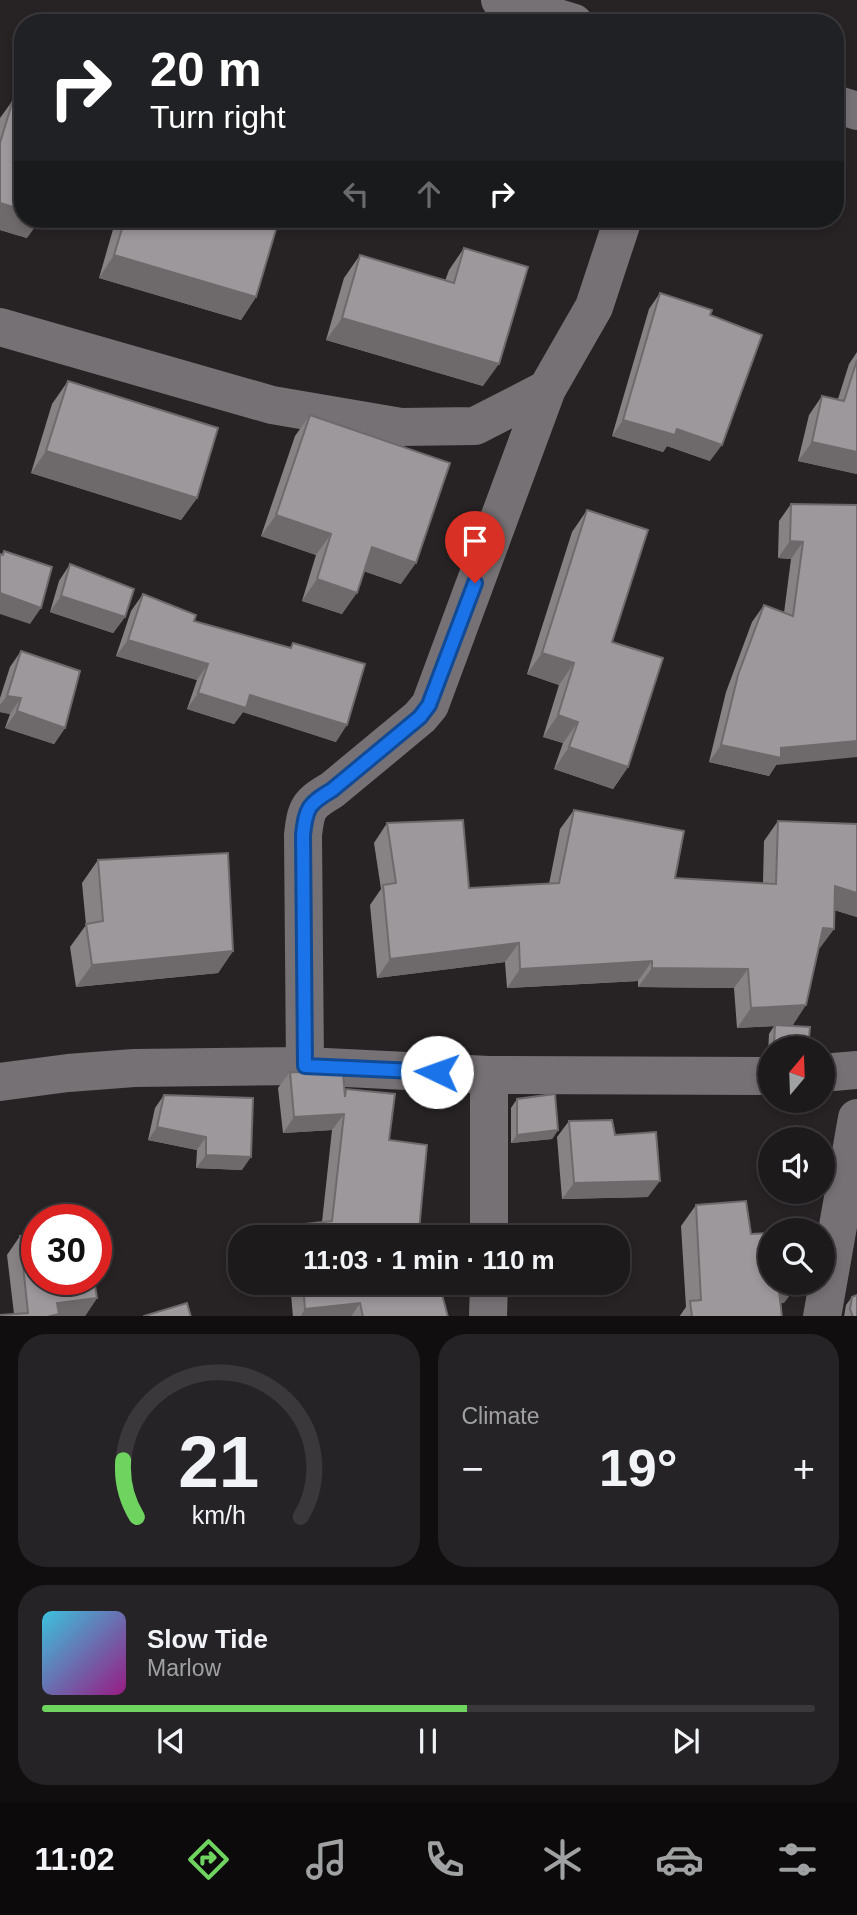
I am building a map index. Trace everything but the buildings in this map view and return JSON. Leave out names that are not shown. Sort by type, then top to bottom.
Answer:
[{"type":"street","points":[[500,0],[545,14]]},
{"type":"street","points":[[305,1066],[305,814],[315,799],[332,790],[420,717],[429,705],[547,389],[594,307],[620,228]]},
{"type":"street","points":[[0,327],[272,405],[401,427],[475,426],[547,389]]},
{"type":"street","points":[[0,1082],[134,1068],[305,1066],[489,1074],[758,1076]]},
{"type":"street","points":[[835,1072],[857,1070]]},
{"type":"street","points":[[489,1074],[489,1225]]},
{"type":"street","points":[[822,1316],[857,1118]]},
{"type":"street","points":[[488,1316],[489,1295]]},
{"type":"route","points":[[437,1072],[305,1066],[303,835],[305,814],[315,799],[332,790],[420,717],[429,705],[475,583]]}]
